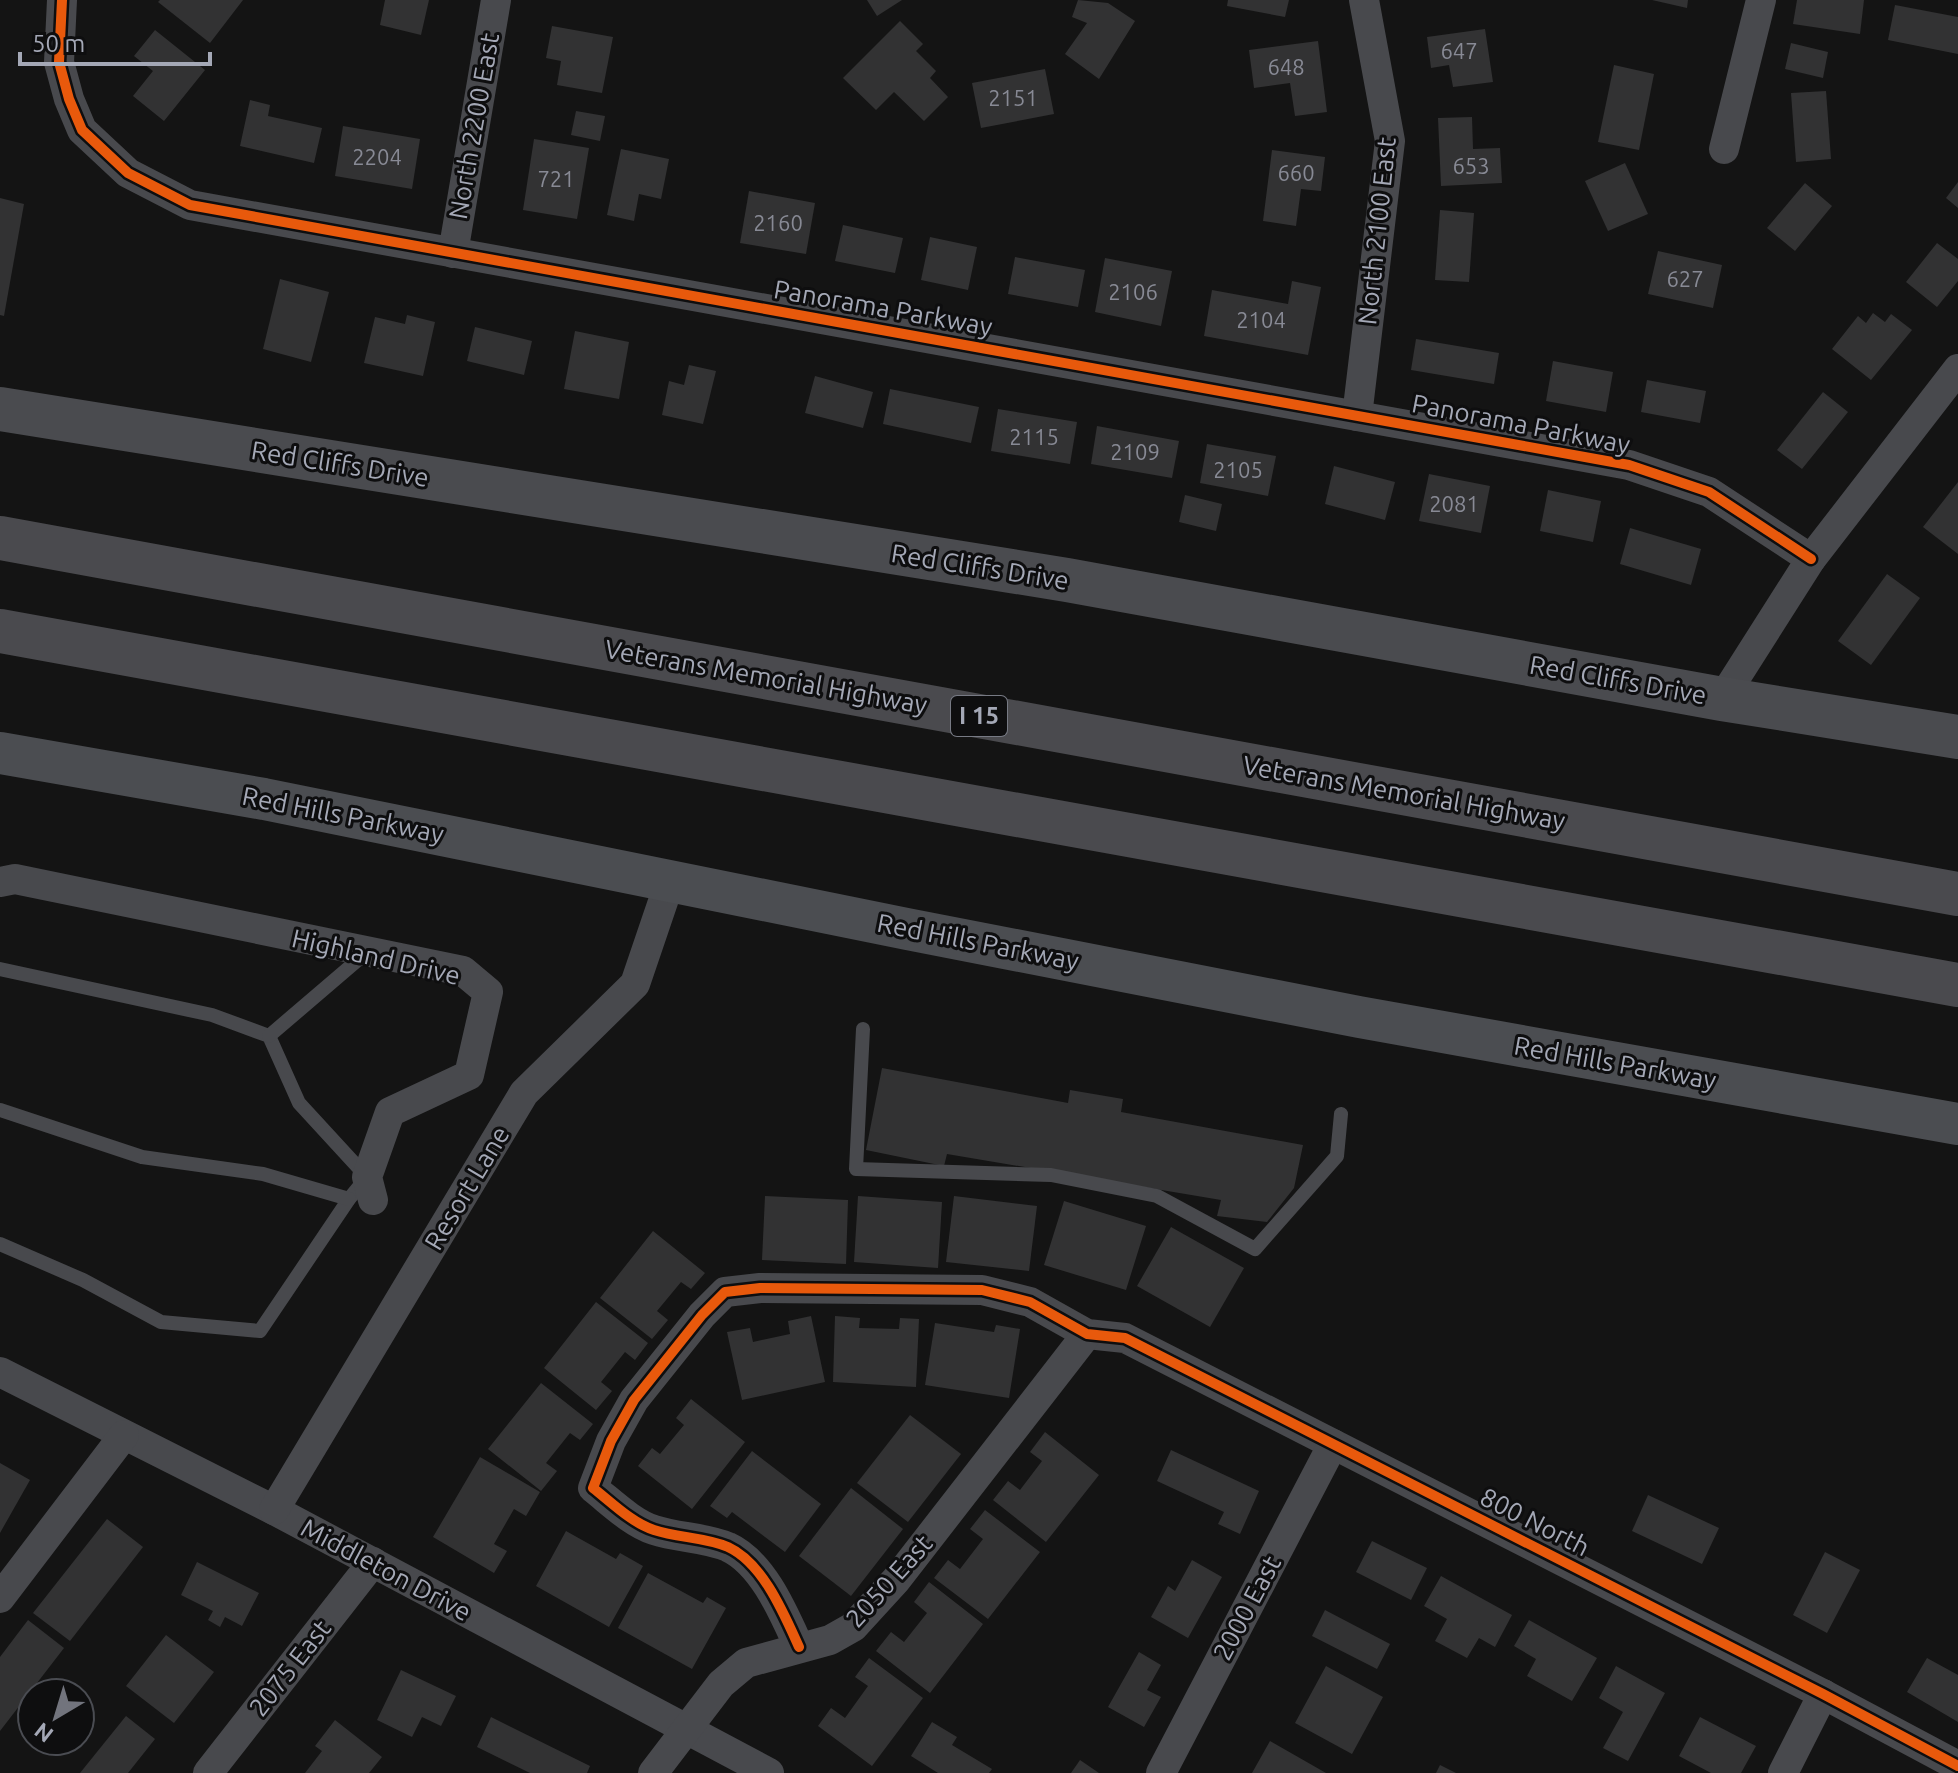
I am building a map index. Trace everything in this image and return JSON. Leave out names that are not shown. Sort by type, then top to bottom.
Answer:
[{"type":"highway","name":"Veterans Memorial Highway","points":[[0,538],[1958,894]]},
{"type":"highway","points":[[0,631],[1958,985]]},
{"type":"main road","name":"Red Cliffs Drive","points":[[0,409],[1067,580],[1722,699],[1958,737]]},
{"type":"main road","name":"Red Hills Parkway","points":[[0,753],[264,799],[1359,1017],[1958,1124]]},
{"type":"street","name":"Panorama Parkway","points":[[62,0],[59,62],[82,130],[128,173],[190,205],[1629,465],[1709,492],[1811,559]]},
{"type":"street","name":"North 2200 East","points":[[453,253],[496,0]]},
{"type":"street","name":"North 2100 East","points":[[1357,416],[1390,141],[1364,0]]},
{"type":"street","points":[[1724,149],[1761,0]]},
{"type":"street","points":[[1722,699],[1811,559],[1958,369]]},
{"type":"street","name":"Highland Drive","points":[[0,882],[15,879],[463,971],[488,992],[469,1075],[390,1112],[363,1192]]},
{"type":"street","name":"Resort Lane","points":[[274,1510],[524,1093],[635,984],[670,881]]},
{"type":"street","points":[[799,1647],[780,1606],[758,1572],[730,1548],[698,1538],[653,1530],[593,1488],[611,1441],[634,1400],[702,1315],[725,1292],[760,1288],[982,1290],[1030,1302],[1087,1334]]},
{"type":"street","name":"800 North","points":[[1087,1334],[1125,1338],[1958,1766]]},
{"type":"street","name":"2050 East","points":[[653,1773],[721,1684],[746,1663],[830,1640],[853,1627],[896,1580],[1087,1334]]},
{"type":"street","name":"Middleton Drive","points":[[0,1372],[274,1510],[769,1773]]},
{"type":"street","points":[[0,1598],[124,1435]]},
{"type":"street","name":"2000 East","points":[[1161,1773],[1333,1444]]},
{"type":"street","name":"2075 East","points":[[208,1773],[373,1562]]},
{"type":"street","points":[[1783,1773],[1823,1694]]},
{"type":"lane","points":[[269,1036],[366,953]]},
{"type":"lane","points":[[0,969],[212,1015],[269,1036],[299,1103],[363,1192]]},
{"type":"lane","points":[[863,1029],[856,1169],[1051,1175],[1157,1196],[1255,1249],[1337,1156],[1341,1114]]},
{"type":"lane","points":[[0,1110],[142,1157],[363,1192]]},
{"type":"lane","points":[[0,1244],[83,1280],[161,1322],[260,1331],[363,1192]]},
{"type":"building","points":[[243,0],[210,43],[158,2]]},
{"type":"building","points":[[385,0],[429,0],[421,35],[380,25]]},
{"type":"building","points":[[867,0],[902,0],[877,16]]},
{"type":"building","points":[[1078,0],[1108,3],[1135,21],[1099,79],[1065,54],[1087,23],[1072,17]]},
{"type":"building","points":[[1228,0],[1289,0],[1285,17],[1227,6]]},
{"type":"building","points":[[1652,0],[1688,0],[1687,8]]},
{"type":"building","points":[[1797,0],[1864,0],[1860,34],[1793,24]]},
{"type":"building","points":[[1895,5],[1958,17],[1958,54],[1888,40]]},
{"type":"building","points":[[900,21],[923,44],[916,51],[936,71],[930,78],[948,97],[924,121],[894,92],[876,110],[843,78]]},
{"type":"building","points":[[552,26],[613,37],[602,93],[557,85],[561,61],[546,58]]},
{"type":"building","points":[[1485,29],[1493,82],[1453,87],[1449,65],[1431,68],[1427,37]]},
{"type":"building","points":[[155,30],[205,70],[164,121],[133,96],[153,71],[134,56]]},
{"type":"building","points":[[1318,41],[1327,112],[1295,116],[1290,83],[1254,88],[1249,50]]},
{"type":"building","points":[[1791,43],[1828,52],[1823,78],[1785,69]]},
{"type":"building","points":[[1614,65],[1654,74],[1639,150],[1598,142]]},
{"type":"building","points":[[1045,69],[1054,114],[981,128],[972,83]]},
{"type":"building","points":[[1826,91],[1831,159],[1796,162],[1791,93]]},
{"type":"building","points":[[250,100],[270,105],[268,116],[322,128],[314,163],[240,146]]},
{"type":"building","points":[[576,111],[605,116],[600,141],[571,135]]},
{"type":"building","points":[[1472,117],[1473,149],[1500,148],[1502,183],[1441,186],[1438,118]]},
{"type":"building","points":[[343,126],[420,139],[412,189],[335,176]]},
{"type":"building","points":[[534,139],[589,148],[577,219],[523,210]]},
{"type":"building","points":[[621,149],[669,159],[661,199],[639,194],[634,221],[607,215]]},
{"type":"building","points":[[1272,150],[1325,157],[1321,191],[1301,189],[1296,226],[1263,221]]},
{"type":"building","points":[[1625,163],[1648,214],[1608,231],[1585,181]]},
{"type":"building","points":[[1958,182],[1958,208],[1946,198]]},
{"type":"building","points":[[1805,183],[1832,206],[1795,251],[1767,228]]},
{"type":"building","points":[[749,191],[815,203],[806,254],[740,243]]},
{"type":"building","points":[[0,198],[24,204],[4,316],[0,315]]},
{"type":"building","points":[[1440,210],[1474,213],[1469,282],[1435,280]]},
{"type":"building","points":[[843,225],[903,238],[895,273],[835,261]]},
{"type":"building","points":[[930,237],[977,247],[968,290],[921,280]]},
{"type":"building","points":[[1937,243],[1958,259],[1958,281],[1937,307],[1906,282]]},
{"type":"building","points":[[1658,251],[1722,265],[1713,308],[1648,294]]},
{"type":"building","points":[[1015,257],[1085,270],[1078,307],[1008,294]]},
{"type":"building","points":[[1105,258],[1172,271],[1161,326],[1095,312]]},
{"type":"building","points":[[280,279],[329,292],[311,362],[263,349]]},
{"type":"building","points":[[1292,281],[1321,287],[1308,355],[1204,336],[1212,290],[1288,304]]},
{"type":"building","points":[[1873,313],[1885,322],[1891,314],[1912,330],[1871,380],[1832,349],[1858,316],[1866,323]]},
{"type":"building","points":[[407,315],[435,322],[423,376],[364,363],[375,317],[405,324]]},
{"type":"building","points":[[475,327],[532,341],[524,375],[467,361]]},
{"type":"building","points":[[575,331],[629,342],[619,399],[564,389]]},
{"type":"building","points":[[1416,339],[1499,353],[1494,384],[1411,370]]},
{"type":"building","points":[[1553,361],[1613,372],[1606,412],[1546,401]]},
{"type":"building","points":[[689,365],[716,371],[703,424],[662,415],[669,381],[684,385]]},
{"type":"building","points":[[815,376],[873,392],[863,428],[805,413]]},
{"type":"building","points":[[1647,380],[1706,391],[1700,423],[1641,412]]},
{"type":"building","points":[[890,389],[979,407],[971,443],[883,424]]},
{"type":"building","points":[[1823,392],[1848,412],[1802,469],[1777,450]]},
{"type":"building","points":[[998,409],[1077,422],[1070,464],[991,451]]},
{"type":"building","points":[[1097,426],[1179,441],[1172,478],[1091,464]]},
{"type":"building","points":[[1207,444],[1276,456],[1268,496],[1200,483]]},
{"type":"building","points":[[1334,466],[1395,482],[1385,520],[1325,504]]},
{"type":"building","points":[[1429,474],[1490,486],[1481,533],[1419,521]]},
{"type":"building","points":[[1958,482],[1958,554],[1923,527]]},
{"type":"building","points":[[1548,490],[1601,501],[1593,542],[1540,531]]},
{"type":"building","points":[[1185,495],[1222,504],[1216,531],[1179,522]]},
{"type":"building","points":[[1630,528],[1701,549],[1691,585],[1620,564]]},
{"type":"building","points":[[1887,574],[1920,598],[1871,665],[1838,641]]},
{"type":"building","points":[[882,1068],[1068,1103],[1070,1090],[1123,1099],[1121,1112],[1303,1145],[1294,1188],[1267,1222],[1217,1216],[1221,1200],[947,1154],[944,1166],[866,1150]]},
{"type":"building","points":[[765,1196],[848,1200],[846,1264],[762,1260]]},
{"type":"building","points":[[858,1196],[942,1202],[938,1268],[854,1262]]},
{"type":"building","points":[[954,1196],[1037,1206],[1029,1271],[946,1262]]},
{"type":"building","points":[[1064,1201],[1146,1226],[1126,1290],[1044,1265]]},
{"type":"building","points":[[1171,1227],[1244,1268],[1210,1327],[1137,1286]]},
{"type":"building","points":[[653,1231],[705,1273],[691,1289],[681,1282],[657,1311],[668,1320],[652,1339],[600,1298]]},
{"type":"building","points":[[596,1302],[648,1343],[635,1360],[625,1352],[601,1382],[612,1391],[596,1410],[544,1368]]},
{"type":"building","points":[[811,1316],[825,1382],[742,1400],[727,1332],[750,1328],[753,1342],[790,1334],[788,1321]]},
{"type":"building","points":[[835,1316],[860,1318],[859,1328],[899,1329],[900,1318],[919,1319],[916,1387],[833,1382]]},
{"type":"building","points":[[935,1323],[994,1332],[996,1325],[1020,1329],[1009,1398],[925,1385]]},
{"type":"building","points":[[541,1383],[593,1424],[580,1440],[570,1433],[546,1463],[557,1471],[541,1491],[488,1449]]},
{"type":"building","points":[[691,1399],[745,1442],[692,1509],[638,1466],[652,1448],[660,1454],[684,1425],[676,1418]]},
{"type":"building","points":[[910,1415],[961,1454],[908,1522],[857,1483]]},
{"type":"building","points":[[1045,1432],[1099,1475],[1046,1542],[993,1500],[1008,1481],[1020,1490],[1042,1461],[1030,1452]]},
{"type":"building","points":[[1171,1450],[1259,1491],[1240,1534],[1218,1524],[1224,1512],[1157,1481]]},
{"type":"building","points":[[752,1451],[821,1504],[785,1552],[732,1512],[727,1518],[710,1506]]},
{"type":"building","points":[[480,1457],[540,1492],[526,1516],[514,1509],[494,1544],[507,1551],[494,1573],[433,1537]]},
{"type":"building","points":[[0,1463],[30,1480],[0,1533]]},
{"type":"building","points":[[851,1488],[903,1529],[851,1596],[799,1556]]},
{"type":"building","points":[[1648,1495],[1719,1528],[1702,1564],[1632,1531]]},
{"type":"building","points":[[985,1510],[1040,1552],[988,1619],[934,1578],[948,1560],[960,1569],[983,1539],[970,1529]]},
{"type":"building","points":[[107,1519],[143,1547],[70,1641],[33,1613]]},
{"type":"building","points":[[566,1531],[616,1559],[620,1553],[643,1566],[609,1627],[536,1586]]},
{"type":"building","points":[[1372,1541],[1427,1568],[1411,1600],[1356,1572]]},
{"type":"building","points":[[1825,1552],[1860,1570],[1827,1633],[1793,1615]]},
{"type":"building","points":[[1192,1560],[1222,1577],[1188,1638],[1151,1617],[1168,1586],[1175,1591]]},
{"type":"building","points":[[197,1562],[259,1593],[242,1626],[225,1617],[220,1627],[208,1620],[213,1611],[181,1595]]},
{"type":"building","points":[[648,1573],[703,1603],[707,1597],[726,1608],[692,1669],[618,1628]]},
{"type":"building","points":[[1441,1576],[1512,1615],[1495,1647],[1479,1638],[1467,1658],[1435,1641],[1447,1619],[1424,1606]]},
{"type":"building","points":[[929,1582],[983,1624],[930,1693],[876,1651],[891,1632],[904,1642],[927,1613],[914,1602]]},
{"type":"building","points":[[1325,1610],[1390,1644],[1377,1669],[1312,1636]]},
{"type":"building","points":[[28,1620],[64,1648],[42,1677],[16,1677],[16,1710],[0,1731],[0,1657]]},
{"type":"building","points":[[1529,1620],[1597,1658],[1572,1701],[1527,1676],[1536,1659],[1514,1646]]},
{"type":"building","points":[[166,1635],[214,1672],[174,1723],[126,1686]]},
{"type":"building","points":[[1139,1652],[1161,1665],[1147,1690],[1161,1697],[1144,1727],[1108,1707]]},
{"type":"building","points":[[869,1658],[923,1698],[872,1766],[818,1726],[831,1708],[845,1718],[868,1686],[855,1677]]},
{"type":"building","points":[[1927,1658],[1958,1675],[1958,1722],[1907,1692]]},
{"type":"building","points":[[1326,1666],[1383,1697],[1352,1754],[1295,1723]]},
{"type":"building","points":[[1616,1666],[1665,1693],[1628,1761],[1603,1748],[1623,1712],[1599,1698]]},
{"type":"building","points":[[401,1670],[456,1696],[441,1726],[422,1717],[412,1737],[377,1720]]},
{"type":"building","points":[[126,1716],[155,1739],[128,1773],[80,1773],[96,1757]]},
{"type":"building","points":[[491,1717],[590,1766],[587,1773],[530,1773],[477,1747]]},
{"type":"building","points":[[1700,1717],[1756,1746],[1741,1773],[1711,1773],[1679,1756]]},
{"type":"building","points":[[335,1720],[382,1757],[369,1773],[305,1773],[322,1751],[315,1746]]},
{"type":"building","points":[[932,1722],[957,1737],[952,1745],[992,1769],[989,1773],[938,1773],[911,1756]]},
{"type":"building","points":[[1270,1741],[1326,1773],[1252,1773]]},
{"type":"building","points":[[1080,1760],[1099,1773],[1071,1773]]},
{"type":"building","points":[[1440,1765],[1456,1773],[1436,1773]]},
{"type":"cycle path","points":[[62,0],[59,62],[82,130],[128,173],[190,205],[1629,465],[1709,492],[1811,559]]},
{"type":"cycle path","points":[[799,1647],[771,1591],[752,1565],[740,1555],[719,1544],[646,1527],[593,1488],[611,1441],[634,1400],[702,1315],[725,1292],[760,1288],[982,1290],[1030,1302],[1087,1334],[1125,1338],[1958,1766]]}]
